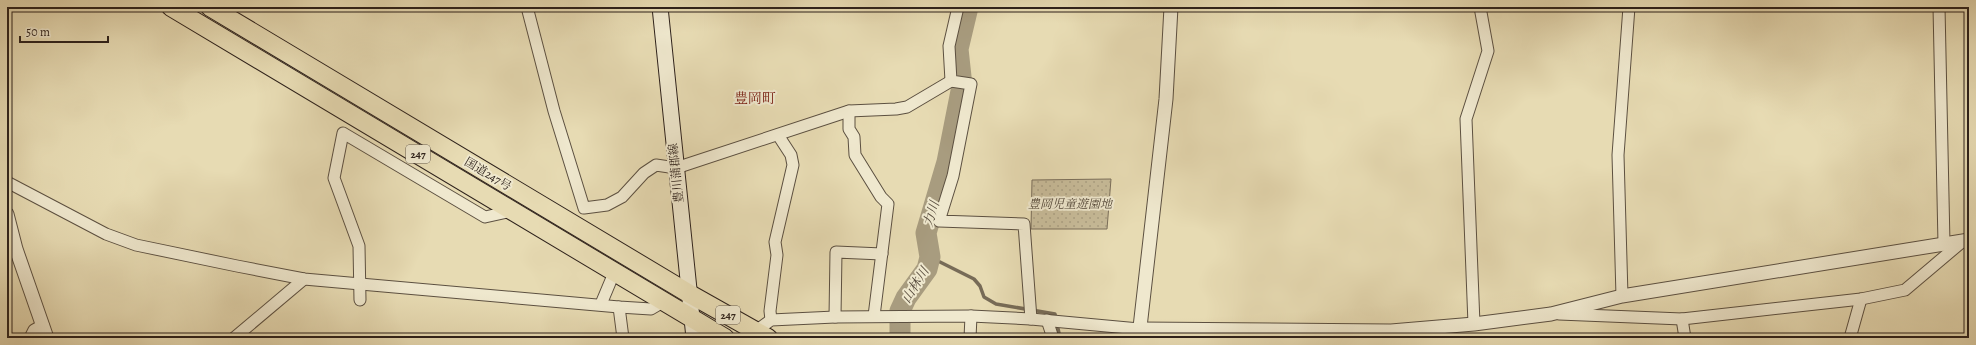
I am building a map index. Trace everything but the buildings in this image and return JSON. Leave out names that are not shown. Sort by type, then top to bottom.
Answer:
[{"type":"highway","name":"国道247号","points":[[171,7],[725,338]]},
{"type":"highway","name":"国道247号","points":[[210,7],[688,292],[762,334]]},
{"type":"main road","name":"豊川蒲郡線","points":[[660,7],[688,292],[694,338]]},
{"type":"street","points":[[527,7],[554,111],[584,208],[607,205],[622,197],[644,173],[656,165],[676,168],[849,111],[896,109],[907,107],[957,82],[971,84],[953,176],[939,221],[1024,224],[1031,312]]},
{"type":"street","points":[[957,82],[949,46],[958,7]]},
{"type":"street","points":[[1139,333],[1166,99],[1171,7]]},
{"type":"street","points":[[1474,324],[1466,119],[1488,51],[1480,7]]},
{"type":"street","points":[[1622,296],[1618,155],[1629,7]]},
{"type":"street","points":[[1939,7],[1944,244]]},
{"type":"street","points":[[849,111],[849,129],[854,137],[856,155],[881,197],[888,204],[874,316]]},
{"type":"street","points":[[360,300],[359,246],[334,178],[343,133],[485,217],[512,211]]},
{"type":"street","points":[[762,334],[771,320],[770,311],[777,255],[775,242],[793,165],[790,155],[778,135]]},
{"type":"street","points":[[7,182],[106,234],[136,245],[304,279],[601,304],[619,307],[651,309],[663,302]]},
{"type":"street","points":[[7,214],[16,249],[47,338]]},
{"type":"street","points":[[1551,314],[1682,319],[1861,299],[1905,290],[1966,240]]},
{"type":"street","points":[[771,320],[874,316],[970,316],[1031,312],[1054,321],[1139,333],[1391,334],[1551,314],[1622,296],[1966,240]]},
{"type":"street","points":[[835,317],[836,252],[882,254]]},
{"type":"street","points":[[601,304],[614,273]]},
{"type":"street","points":[[234,338],[304,279]]},
{"type":"street","points":[[1850,338],[1861,299]]},
{"type":"street","points":[[619,307],[624,338]]},
{"type":"street","points":[[970,316],[970,338]]},
{"type":"street","points":[[1682,319],[1685,338]]},
{"type":"street","points":[[1053,338],[1054,321]]},
{"type":"street","points":[[30,338],[34,330],[43,325]]},
{"type":"green space","name":"豊岡児童遊園地","points":[[1111,179],[1107,229],[1031,229],[1032,180]]},
{"type":"waterway","name":"力川","points":[[900,338],[900,311],[906,298],[927,269],[930,257],[926,233],[947,162],[962,86],[958,49],[968,7]]},
{"type":"waterway","name":"力川","points":[[930,257],[974,279],[980,286],[984,297],[996,304],[1055,314],[1060,338]]},
{"type":"district","name":"豊岡町","points":[[755,98]]},
{"type":"water label","name":"山林川","points":[[915,285]]}]
